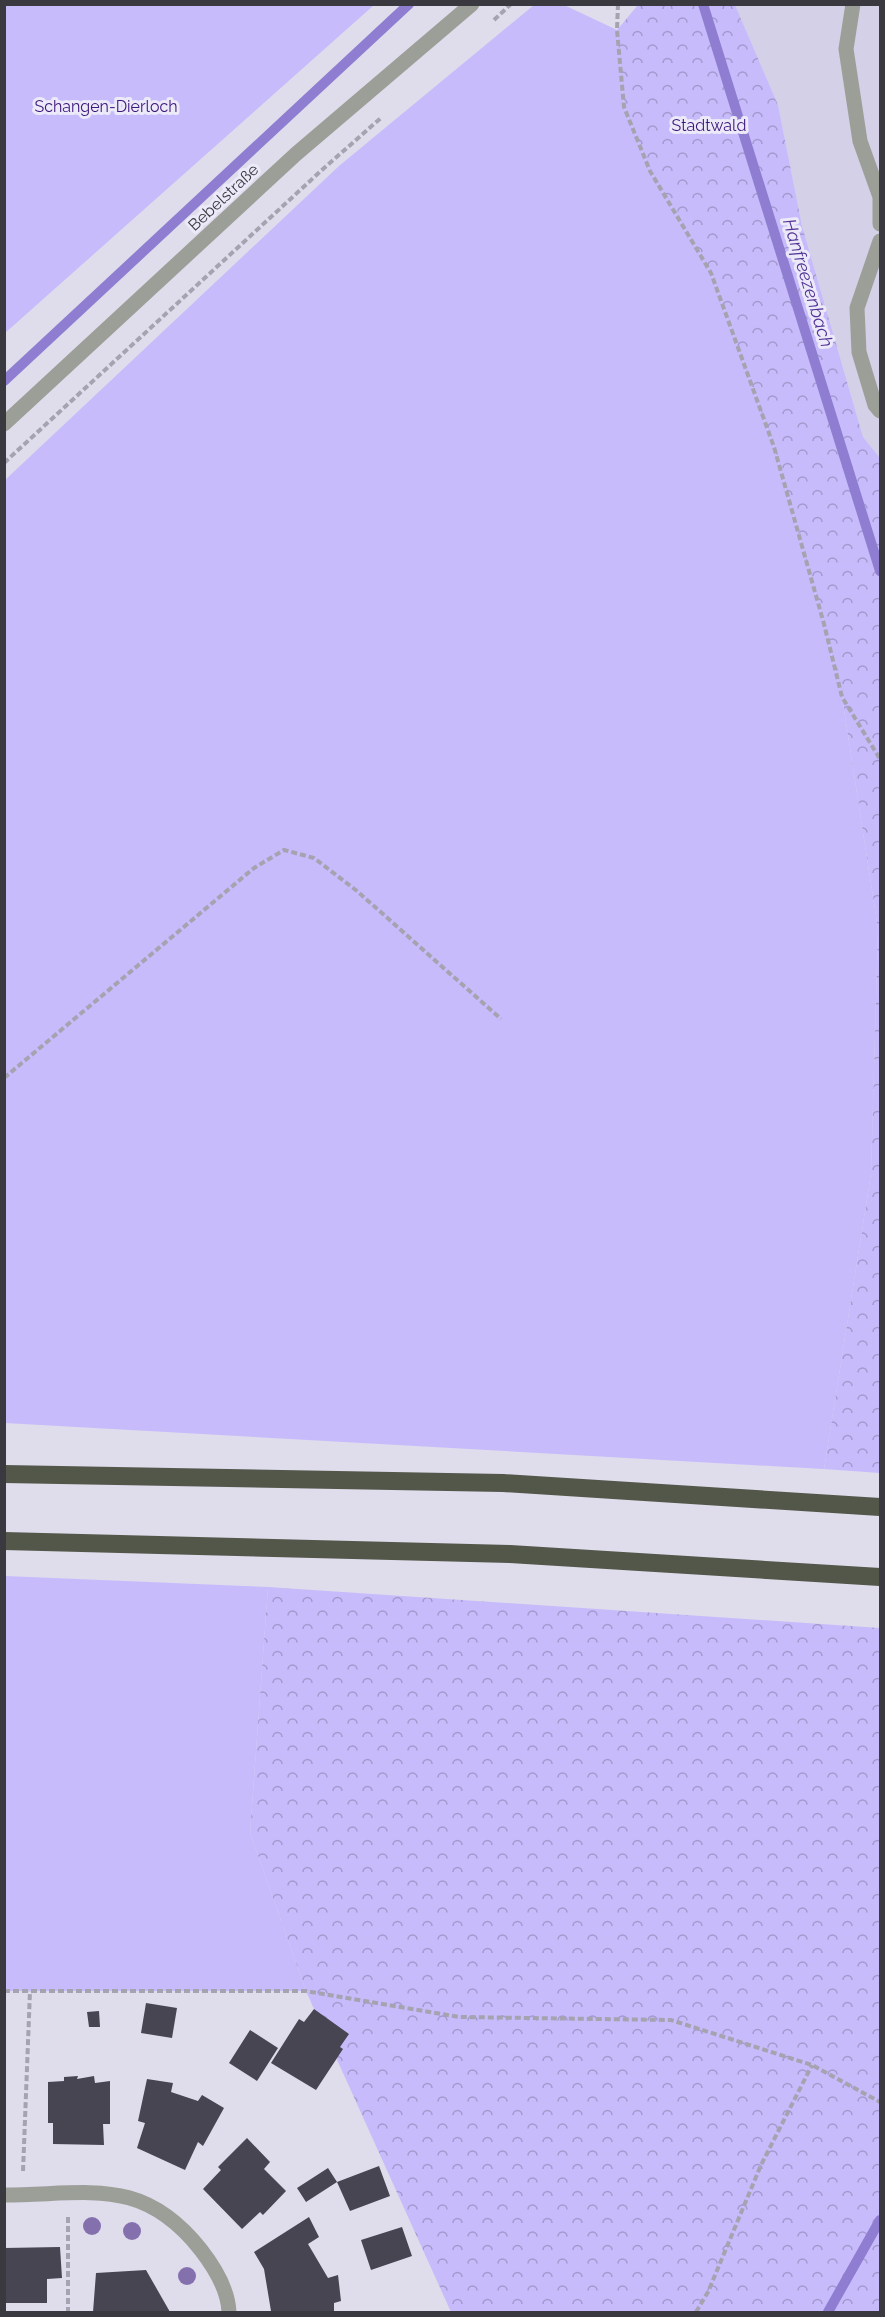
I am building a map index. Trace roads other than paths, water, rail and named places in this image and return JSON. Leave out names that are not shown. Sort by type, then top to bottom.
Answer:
[{"type":"highway","points":[[4,1474],[503,1483],[880,1507]]},
{"type":"highway","points":[[4,1541],[510,1554],[880,1577]]},
{"type":"street","name":"Bebelstraße","points":[[4,424],[296,154],[472,4]]},
{"type":"street","points":[[853,4],[846,49],[860,141],[880,197],[880,224]]},
{"type":"street","points":[[880,241],[857,308],[859,352],[875,405],[880,411]]},
{"type":"street","points":[[4,2194],[113,2193],[133,2197],[159,2211],[188,2233],[214,2267],[229,2304],[230,2313]]},
{"type":"waterway","points":[[4,381],[409,4]]},
{"type":"waterway","name":"Hanfreezenbach","points":[[703,4],[880,571]]},
{"type":"waterway","points":[[828,2312],[880,2220]]},
{"type":"park label","name":"Schangen-Dierloch","points":[[106,106]]},
{"type":"park label","name":"Stadtwald","points":[[709,125]]}]
